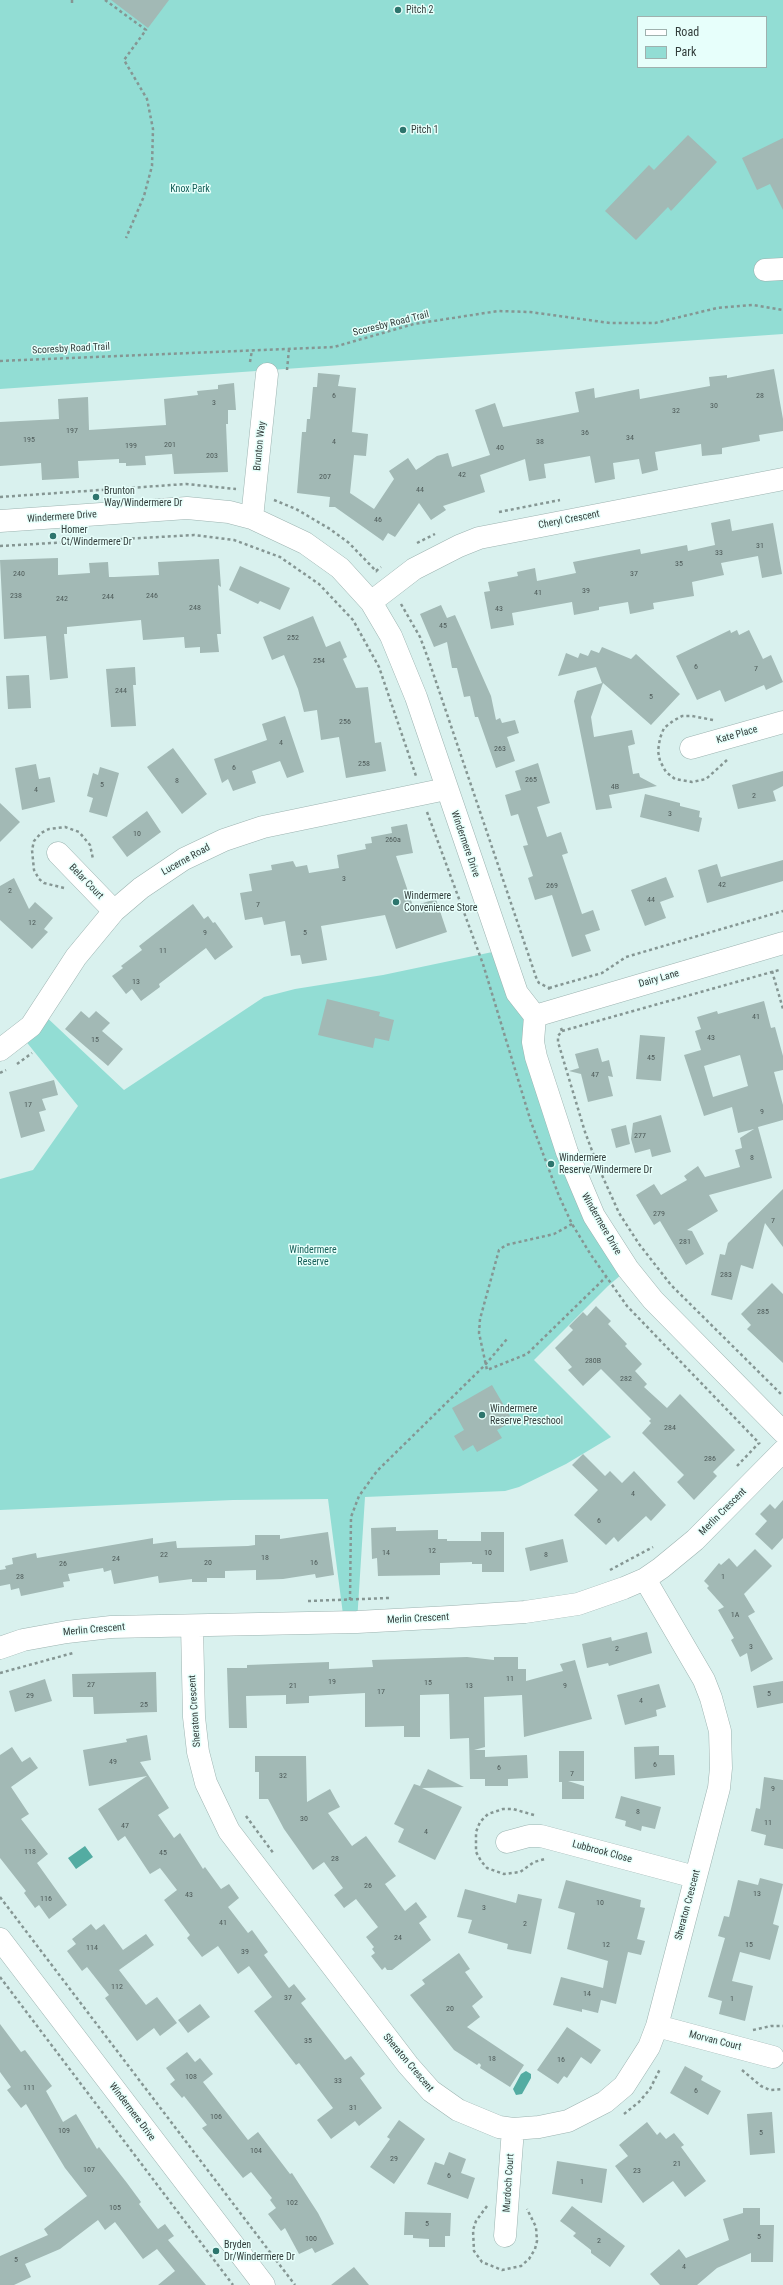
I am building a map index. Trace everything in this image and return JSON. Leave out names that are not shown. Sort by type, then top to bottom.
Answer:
[{"type":"street","name":"Brunton Way","points":[[252,518],[267,374]]},
{"type":"street","name":"Cheryl Crescent","points":[[371,602],[414,569],[459,546],[479,538],[783,479]]},
{"type":"street","name":"Windermere Drive","points":[[0,521],[187,508],[229,512],[252,518],[288,533],[322,554],[340,568],[371,602],[391,636],[404,666],[517,993],[535,1016],[534,1050],[554,1115],[580,1186],[608,1238],[653,1300],[783,1432]]},
{"type":"street","name":"Kate Place","points":[[691,748],[783,722]]},
{"type":"street","name":"Lucerne Road","points":[[5,1059],[31,1026],[76,956],[114,911],[141,888],[178,863],[204,848],[242,833],[286,821],[446,790]]},
{"type":"street","name":"Belar Court","points":[[58,853],[114,911]]},
{"type":"street","name":"Dairy Lane","points":[[535,1016],[783,944]]},
{"type":"street","name":"Merlin Crescent","points":[[0,1648],[23,1640],[67,1632],[111,1627],[357,1622],[525,1612],[578,1604],[606,1596],[645,1579],[695,1540],[783,1451]]},
{"type":"street","name":"Sheraton Crescent","points":[[192,1626],[194,1717],[198,1752],[206,1783],[229,1831],[427,2087],[458,2110],[486,2122],[513,2129],[539,2127],[568,2121],[605,2102],[624,2086],[637,2068],[657,2026],[719,1788],[721,1768],[720,1731],[704,1680],[645,1579]]},
{"type":"street","name":"Lubbrook Close","points":[[507,1842],[529,1836],[541,1836],[696,1877]]},
{"type":"street","name":"Windermere Drive","points":[[0,1939],[264,2285]]},
{"type":"street","name":"Morvan Court","points":[[657,2026],[773,2057]]},
{"type":"street","name":"Murdoch Court","points":[[505,2236],[513,2129]]},
{"type":"path","points":[[105,0],[146,30],[124,60],[146,99],[153,130],[152,166],[144,196],[126,238]]},
{"type":"path","name":"Scoresby Road Trail","points":[[0,361],[334,347],[414,324],[498,311],[530,312],[610,322],[655,322],[718,308],[753,305],[783,310]]},
{"type":"path","points":[[0,497],[186,484],[242,490]]},
{"type":"path","points":[[269,498],[296,509],[330,529],[349,543],[380,575]]},
{"type":"path","points":[[0,546],[194,535],[234,540],[280,557],[320,584],[353,620],[379,667],[417,780]]},
{"type":"path","points":[[397,598],[420,637],[537,980],[539,983],[549,988],[552,996]]},
{"type":"path","points":[[401,603],[407,599]]},
{"type":"path","points":[[421,815],[428,814]]},
{"type":"path","points":[[549,988],[602,972],[626,957],[783,911]]},
{"type":"path","points":[[779,970],[562,1031],[558,1036],[558,1042],[585,1132],[597,1164],[619,1213],[639,1244],[671,1285],[783,1396]]},
{"type":"path","points":[[772,971],[783,1010]]},
{"type":"path","points":[[560,1024],[562,1031]]},
{"type":"path","points":[[16,1065],[34,1051]]},
{"type":"path","points":[[0,1073],[5,1059]]},
{"type":"path","points":[[572,1224],[554,1234],[506,1245],[499,1250],[480,1319],[480,1333],[487,1370],[527,1354],[606,1277]]},
{"type":"path","points":[[350,1600],[351,1517],[358,1496],[377,1471],[485,1365],[507,1339]]},
{"type":"path","points":[[733,1471],[759,1442]]},
{"type":"path","points":[[607,1572],[657,1544]]},
{"type":"path","points":[[303,1601],[397,1598]]},
{"type":"path","points":[[0,1673],[76,1652]]},
{"type":"path","points":[[244,1814],[276,1857]]},
{"type":"path","points":[[0,1897],[295,2285]]},
{"type":"path","points":[[0,1977],[233,2285]]},
{"type":"path","points":[[739,2068],[761,2086],[770,2090],[783,2089]]},
{"type":"green space","name":"Knox Park","points":[[0,0],[783,0],[783,334],[0,389]]},
{"type":"green space","name":"Windermere Reserve","points":[[502,950],[534,1050],[628,1269],[608,1286],[534,1360],[611,1437],[566,1464],[519,1487],[505,1491],[365,1497],[357,1622],[344,1622],[328,1499],[233,1500],[0,1510],[0,1179],[33,1170],[78,1106],[20,1034],[41,1012],[124,1090],[264,997],[295,989],[383,975]]},
{"type":"shaded area","points":[[85,1846],[93,1857],[76,1869],[68,1858]]},
{"type":"shaded area","points":[[526,2071],[531,2074],[531,2078],[522,2094],[516,2095],[513,2089],[521,2074]]},
{"type":"building","points":[[111,0],[169,0],[148,28]]},
{"type":"building","points":[[688,135],[717,162],[671,211],[668,207],[636,240],[605,211],[649,165],[654,170]]},
{"type":"building","points":[[783,138],[783,210],[770,184],[757,190],[742,158]]},
{"type":"building","points":[[774,369],[783,419],[783,431],[759,435],[760,441],[722,448],[722,454],[702,456],[701,444],[655,452],[658,470],[642,474],[639,459],[613,463],[615,479],[595,483],[590,456],[544,464],[546,478],[529,481],[525,459],[480,475],[485,492],[443,506],[446,510],[431,520],[419,503],[395,537],[388,533],[383,541],[335,507],[329,507],[330,497],[297,493],[302,432],[306,432],[307,419],[310,419],[313,387],[317,387],[318,373],[340,375],[338,386],[356,388],[352,432],[368,434],[366,456],[354,455],[350,493],[374,509],[394,479],[389,471],[408,458],[416,470],[437,456],[448,453],[452,467],[490,455],[475,410],[495,403],[503,427],[579,412],[575,392],[594,388],[595,398],[639,389],[640,399],[710,386],[709,377],[727,375],[727,378]]},
{"type":"building","points":[[234,383],[236,410],[228,410],[228,424],[226,424],[228,472],[174,474],[172,454],[145,456],[146,465],[126,466],[126,463],[119,463],[119,459],[78,461],[79,478],[42,480],[41,463],[0,466],[0,422],[59,419],[58,399],[88,397],[89,430],[166,425],[164,399],[198,395],[197,391],[218,389],[218,385]]},
{"type":"building","points":[[730,519],[732,531],[773,523],[782,574],[762,578],[758,556],[721,563],[724,575],[692,582],[694,596],[653,603],[654,609],[630,614],[628,602],[599,607],[599,610],[574,615],[572,602],[512,613],[514,625],[491,629],[484,592],[490,591],[488,582],[518,576],[517,572],[535,568],[537,581],[576,573],[573,562],[640,549],[641,554],[687,545],[688,551],[715,545],[711,523]]},
{"type":"building","points":[[58,558],[58,575],[90,573],[89,563],[108,562],[109,577],[159,575],[158,562],[219,559],[221,587],[218,585],[221,634],[217,634],[219,652],[200,653],[200,647],[185,648],[184,637],[143,640],[141,620],[67,627],[67,634],[64,634],[68,678],[50,680],[46,636],[4,639],[0,560]]},
{"type":"building","points":[[240,566],[290,588],[280,610],[260,601],[258,604],[229,590]]},
{"type":"building","points":[[441,605],[447,618],[455,615],[491,696],[496,720],[500,718],[502,723],[515,720],[519,733],[507,737],[515,761],[496,768],[478,717],[475,717],[470,696],[464,697],[457,668],[452,668],[447,642],[434,647],[420,614]]},
{"type":"building","points":[[313,616],[326,647],[340,641],[347,657],[343,659],[356,688],[368,687],[375,743],[381,742],[386,771],[346,778],[339,737],[321,740],[317,710],[304,712],[298,689],[284,655],[272,660],[263,637]]},
{"type":"building","points":[[730,630],[731,633],[737,630],[739,635],[749,630],[763,659],[771,655],[783,682],[766,690],[764,685],[725,702],[720,690],[697,700],[676,656]]},
{"type":"building","points":[[602,647],[631,659],[636,654],[680,694],[651,725],[603,683],[591,717],[594,737],[632,730],[635,744],[628,746],[633,774],[639,773],[640,777],[657,786],[609,795],[612,808],[596,810],[574,701],[577,691],[602,683],[596,667],[558,676],[566,653],[578,658],[580,653],[588,656],[591,650],[599,653]]},
{"type":"building","points":[[135,667],[136,685],[133,685],[136,726],[111,727],[106,669]]},
{"type":"building","points":[[29,675],[31,708],[8,709],[6,676]]},
{"type":"building","points":[[285,716],[304,772],[287,778],[280,761],[252,771],[256,783],[233,791],[228,779],[222,783],[214,759],[267,740],[262,724]]},
{"type":"building","points":[[173,748],[207,794],[182,814],[147,767]]},
{"type":"building","points":[[538,763],[550,803],[537,807],[547,837],[561,832],[568,853],[562,855],[582,914],[593,910],[600,930],[585,935],[591,951],[572,957],[552,895],[535,900],[528,878],[533,876],[523,846],[528,845],[518,814],[511,816],[505,795],[521,790],[515,771]]},
{"type":"building","points":[[36,764],[39,779],[50,777],[55,802],[22,810],[15,768]]},
{"type":"building","points":[[100,767],[119,773],[107,817],[89,812],[93,798],[87,796],[93,773],[98,775]]},
{"type":"building","points":[[783,771],[783,786],[773,791],[776,801],[738,809],[732,785]]},
{"type":"building","points":[[645,794],[680,803],[680,806],[700,811],[699,817],[702,818],[699,832],[640,817]]},
{"type":"building","points":[[0,803],[20,822],[0,842]]},
{"type":"building","points":[[147,811],[161,832],[127,857],[112,837]]},
{"type":"building","points":[[407,824],[413,853],[396,856],[413,906],[436,899],[447,932],[396,949],[385,915],[321,926],[327,960],[302,964],[300,955],[291,956],[285,921],[264,925],[262,917],[245,920],[240,893],[252,891],[249,874],[272,870],[271,865],[293,861],[296,867],[307,865],[309,873],[339,868],[337,855],[366,849],[365,844],[372,843],[371,837],[392,833],[391,827]]},
{"type":"building","points":[[783,860],[783,881],[707,903],[698,870],[717,864],[721,877]]},
{"type":"building","points":[[666,877],[674,897],[660,902],[666,918],[645,926],[631,890]]},
{"type":"building","points":[[14,878],[29,909],[35,902],[53,918],[44,929],[48,932],[32,949],[0,920],[0,886]]},
{"type":"building","points":[[193,904],[204,919],[208,916],[213,923],[215,922],[233,947],[215,960],[206,948],[159,984],[160,987],[141,1001],[132,989],[126,994],[112,976],[123,968],[121,966],[142,950],[139,946]]},
{"type":"building","points":[[327,999],[380,1012],[379,1016],[394,1020],[389,1041],[375,1038],[373,1048],[318,1035]]},
{"type":"building","points":[[764,1001],[771,1028],[775,1027],[783,1056],[783,1070],[774,1072],[783,1105],[783,1120],[758,1127],[772,1178],[709,1195],[718,1211],[687,1230],[692,1231],[704,1254],[686,1265],[660,1221],[654,1225],[636,1195],[654,1184],[661,1195],[687,1180],[684,1176],[698,1166],[705,1177],[740,1167],[735,1150],[742,1148],[740,1138],[754,1129],[738,1133],[732,1107],[704,1116],[684,1055],[701,1050],[695,1031],[701,1029],[697,1017],[717,1011],[718,1014]],"holes":[[[740,1055],[748,1086],[713,1097],[704,1066]]]},
{"type":"building","points":[[81,1011],[89,1018],[96,1011],[110,1023],[102,1031],[123,1049],[108,1066],[65,1029]]},
{"type":"building","points":[[640,1035],[665,1037],[661,1081],[636,1079]]},
{"type":"building","points":[[598,1048],[602,1062],[609,1060],[613,1077],[608,1076],[613,1096],[588,1102],[581,1074],[569,1071],[579,1068],[575,1054]]},
{"type":"building","points":[[54,1080],[58,1095],[42,1099],[46,1110],[39,1112],[45,1131],[21,1138],[9,1092]]},
{"type":"building","points":[[661,1115],[671,1152],[652,1157],[650,1149],[635,1153],[631,1139],[633,1123]]},
{"type":"building","points":[[626,1125],[630,1144],[616,1148],[611,1129]]},
{"type":"building","points":[[783,1189],[783,1247],[765,1223],[753,1269],[741,1265],[732,1300],[711,1295],[720,1254],[725,1255],[728,1243]]},
{"type":"building","points":[[772,1283],[783,1294],[783,1363],[747,1329],[751,1325],[741,1314]]},
{"type":"building","points":[[596,1306],[611,1321],[608,1324],[627,1344],[625,1346],[642,1364],[635,1371],[647,1384],[644,1387],[667,1408],[680,1394],[735,1450],[713,1472],[717,1476],[694,1500],[677,1482],[684,1475],[642,1433],[651,1423],[649,1421],[651,1419],[601,1369],[583,1386],[568,1370],[572,1367],[555,1348],[573,1330],[569,1326],[583,1312],[587,1316]]},
{"type":"building","name":"Windermere Reserve Preschool","points":[[492,1385],[513,1421],[497,1430],[502,1438],[477,1452],[473,1445],[463,1451],[454,1436],[464,1430],[452,1408]]},
{"type":"building","points":[[583,1454],[605,1476],[610,1471],[622,1483],[634,1471],[666,1505],[651,1521],[646,1516],[618,1542],[614,1537],[606,1545],[574,1515],[598,1490],[572,1465]]},
{"type":"building","points":[[783,1500],[783,1538],[772,1550],[755,1534],[767,1521],[760,1514],[770,1504],[775,1509]]},
{"type":"building","points":[[396,1527],[396,1531],[438,1530],[438,1539],[447,1539],[447,1541],[481,1541],[481,1532],[504,1532],[504,1572],[482,1572],[482,1564],[472,1564],[472,1562],[440,1563],[440,1575],[378,1576],[377,1558],[372,1559],[371,1528]]},
{"type":"building","points":[[328,1532],[334,1575],[316,1578],[315,1574],[283,1579],[256,1580],[256,1570],[225,1571],[225,1578],[207,1578],[207,1582],[192,1582],[192,1579],[159,1583],[158,1576],[114,1584],[111,1570],[104,1572],[103,1568],[68,1574],[70,1581],[63,1582],[64,1587],[21,1596],[19,1588],[11,1590],[10,1584],[0,1586],[0,1570],[6,1569],[5,1566],[13,1564],[12,1558],[36,1553],[37,1558],[153,1538],[153,1544],[176,1541],[177,1548],[248,1546],[255,1545],[255,1535],[280,1535],[280,1539]]},
{"type":"building","points":[[563,1539],[568,1562],[530,1571],[525,1548]]},
{"type":"building","points":[[755,1549],[772,1566],[744,1594],[755,1612],[748,1616],[773,1659],[751,1672],[747,1653],[740,1657],[731,1640],[734,1638],[718,1610],[724,1607],[707,1588],[709,1586],[704,1581],[719,1563],[721,1565],[729,1558],[737,1567]]},
{"type":"building","points":[[647,1632],[652,1653],[609,1666],[608,1663],[587,1668],[582,1644],[611,1637],[612,1641]]},
{"type":"building","points":[[467,1657],[494,1660],[494,1657],[518,1657],[518,1669],[526,1669],[526,1681],[563,1671],[560,1664],[575,1660],[592,1719],[524,1737],[522,1695],[484,1697],[485,1747],[474,1750],[485,1750],[485,1757],[527,1755],[528,1778],[508,1779],[508,1786],[485,1786],[485,1779],[470,1779],[469,1738],[450,1739],[449,1694],[420,1695],[420,1737],[404,1737],[404,1726],[365,1727],[365,1693],[309,1696],[309,1703],[286,1704],[286,1695],[246,1696],[247,1728],[229,1728],[227,1668],[247,1668],[247,1665],[329,1662],[329,1669],[373,1667],[372,1660]]},
{"type":"building","points":[[156,1672],[157,1712],[94,1714],[93,1697],[73,1697],[72,1674]]},
{"type":"building","points":[[45,1679],[52,1701],[15,1712],[9,1691]]},
{"type":"building","points":[[783,1681],[783,1703],[757,1708],[753,1686]]},
{"type":"building","points":[[659,1684],[666,1707],[656,1710],[657,1716],[625,1725],[617,1695]]},
{"type":"building","points":[[147,1735],[151,1760],[140,1762],[169,1808],[158,1815],[174,1838],[180,1833],[203,1869],[205,1867],[221,1889],[229,1884],[239,1898],[228,1907],[248,1933],[252,1930],[268,1952],[264,1955],[289,1988],[294,1984],[306,1999],[301,2003],[345,2060],[351,2056],[365,2074],[360,2078],[382,2108],[359,2126],[355,2121],[331,2139],[317,2120],[333,2108],[299,2063],[296,2065],[254,2011],[272,1997],[249,1966],[238,1974],[218,1946],[202,1957],[187,1938],[190,1935],[164,1900],[177,1890],[160,1868],[150,1874],[125,1836],[118,1841],[98,1809],[147,1776],[89,1786],[83,1750],[127,1742],[126,1739]]},
{"type":"building","points":[[659,1746],[659,1755],[674,1755],[675,1775],[635,1779],[634,1747]]},
{"type":"building","points":[[12,1747],[22,1762],[30,1757],[38,1768],[11,1787],[29,1814],[21,1819],[48,1854],[37,1863],[67,1905],[49,1919],[39,1905],[35,1908],[24,1893],[26,1891],[0,1858],[0,1755]]},
{"type":"building","points":[[559,1751],[584,1751],[584,1781],[568,1781],[584,1786],[584,1799],[562,1799],[562,1782],[559,1782]]},
{"type":"building","points":[[255,1756],[306,1756],[307,1802],[330,1789],[340,1807],[328,1813],[352,1846],[366,1836],[396,1876],[385,1884],[405,1911],[416,1902],[427,1917],[419,1923],[431,1940],[392,1970],[387,1970],[385,1967],[382,1970],[371,1956],[375,1953],[372,1949],[374,1947],[366,1937],[378,1927],[356,1899],[344,1908],[334,1895],[343,1888],[324,1862],[313,1870],[284,1829],[268,1799],[259,1799],[259,1772],[255,1772]]},
{"type":"building","points":[[428,1769],[464,1787],[422,1788],[462,1807],[435,1860],[398,1842],[404,1829],[394,1824],[414,1784],[420,1786]]},
{"type":"building","points":[[764,1777],[783,1780],[783,1849],[764,1845],[766,1835],[751,1831],[756,1808],[760,1809]]},
{"type":"building","points":[[621,1796],[661,1807],[655,1829],[642,1826],[641,1831],[625,1826],[626,1821],[615,1818]]},
{"type":"building","points":[[760,1878],[783,1884],[773,1924],[779,1926],[770,1960],[740,1952],[732,1981],[753,1986],[745,2021],[719,2014],[722,2001],[708,1997],[725,1938],[718,1936],[724,1916],[729,1917],[738,1880],[758,1885]]},
{"type":"building","points":[[566,1880],[641,1900],[640,1907],[645,1908],[637,1939],[645,1941],[641,1955],[628,1952],[616,2004],[601,2000],[598,2013],[582,2009],[582,2012],[553,2005],[561,1977],[603,1988],[608,1961],[567,1949],[575,1913],[558,1908]]},
{"type":"building","points":[[465,1889],[516,1903],[518,1894],[542,1899],[531,1954],[507,1949],[508,1944],[468,1933],[472,1920],[457,1917]]},
{"type":"building","points":[[91,1924],[96,1930],[104,1924],[123,1950],[146,1934],[154,1945],[119,1970],[146,2005],[157,1997],[177,2023],[160,2036],[154,2028],[137,2041],[105,1998],[109,1995],[87,1967],[82,1971],[67,1951],[76,1944],[72,1939]]},
{"type":"building","points":[[459,1953],[470,1969],[465,1972],[483,1997],[472,2006],[480,2017],[467,2027],[524,2065],[510,2087],[480,2068],[481,2065],[479,2063],[477,2065],[454,2050],[410,1995],[425,1984],[422,1980]]},
{"type":"building","points":[[200,2004],[210,2017],[188,2033],[178,2020]]},
{"type":"building","points":[[0,2024],[21,2052],[25,2050],[52,2086],[46,2091],[63,2122],[76,2114],[97,2149],[99,2147],[127,2183],[141,2202],[139,2204],[158,2229],[165,2224],[174,2236],[168,2240],[206,2285],[158,2285],[175,2271],[157,2249],[143,2259],[115,2222],[105,2230],[98,2220],[60,2249],[25,2264],[31,2277],[14,2285],[0,2285],[0,2256],[48,2235],[44,2229],[87,2196],[65,2168],[26,2104],[21,2108],[7,2090],[11,2087],[0,2072]]},
{"type":"building","points":[[567,2027],[601,2050],[591,2064],[581,2057],[567,2078],[564,2076],[558,2084],[537,2070]]},
{"type":"building","points":[[187,2052],[195,2062],[200,2058],[213,2074],[203,2082],[248,2140],[258,2132],[290,2174],[292,2173],[318,2213],[334,2244],[315,2253],[312,2248],[299,2254],[285,2228],[281,2231],[268,2214],[276,2208],[270,2200],[272,2198],[251,2172],[243,2178],[202,2128],[207,2125],[184,2096],[182,2098],[170,2084],[175,2080],[166,2068]]},
{"type":"building","points":[[685,2066],[703,2076],[701,2080],[721,2091],[708,2115],[670,2093]]},
{"type":"building","points":[[772,2112],[775,2153],[750,2155],[747,2114]]},
{"type":"building","points":[[399,2120],[425,2139],[394,2184],[370,2167],[390,2139],[387,2137]]},
{"type":"building","points":[[647,2122],[657,2135],[660,2132],[666,2139],[674,2133],[684,2145],[681,2147],[706,2181],[685,2197],[673,2181],[643,2203],[615,2166],[628,2156],[619,2145]]},
{"type":"building","points":[[449,2152],[466,2159],[461,2173],[475,2178],[468,2199],[427,2184],[435,2162],[444,2165]]},
{"type":"building","points":[[557,2161],[607,2169],[602,2203],[552,2194]]},
{"type":"building","points":[[572,2206],[625,2246],[610,2267],[591,2253],[591,2250],[573,2236],[576,2233],[560,2221]]},
{"type":"building","points":[[743,2208],[760,2208],[760,2225],[774,2225],[773,2262],[751,2262],[751,2253],[717,2268],[697,2285],[660,2285],[650,2274],[679,2249],[686,2258],[729,2240],[723,2219],[743,2213]]},
{"type":"building","points":[[405,2212],[451,2213],[450,2236],[445,2236],[445,2247],[429,2247],[429,2239],[413,2238],[413,2235],[404,2235]]},
{"type":"building","points":[[354,2267],[369,2285],[331,2285]]},
{"type":"place","name":"Pitch 2","points":[[398,10]]},
{"type":"place","name":"Pitch 1","points":[[403,130]]},
{"type":"place","name":"Brunton Way/Windermere Dr","points":[[96,497]]},
{"type":"place","name":"Homer Ct/Windermere Dr","points":[[53,536]]},
{"type":"place","name":"Windermere Convenience Store","points":[[396,902]]},
{"type":"place","name":"Windermere Reserve/Windermere Dr","points":[[551,1164]]},
{"type":"place","name":"Windermere Reserve Preschool","points":[[482,1415]]},
{"type":"place","name":"Bryden Dr/Windermere Dr","points":[[216,2251]]}]
